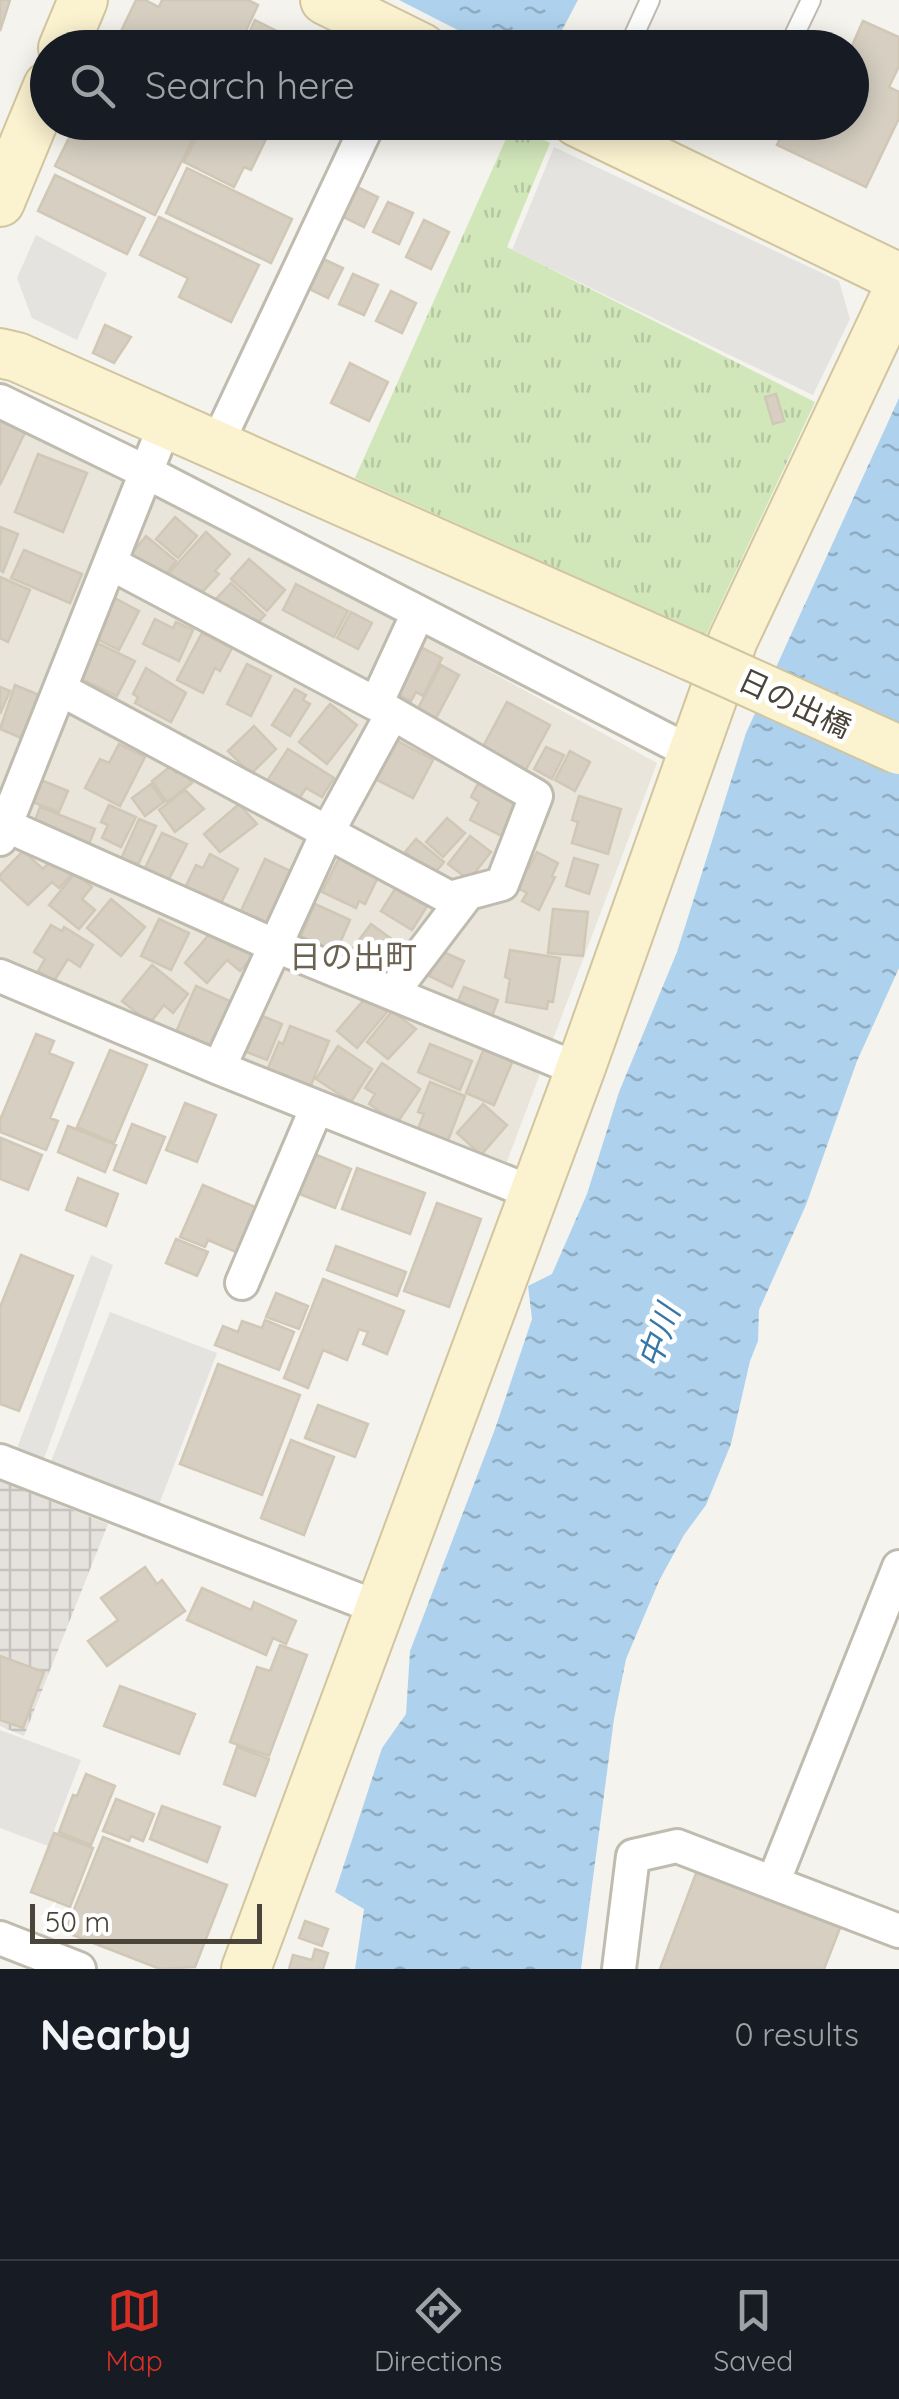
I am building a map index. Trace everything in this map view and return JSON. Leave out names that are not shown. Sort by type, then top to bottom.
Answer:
[{"type":"street","points":[[70,30],[83,0]]},
{"type":"street","points":[[325,0],[383,30]]},
{"type":"street","points":[[0,202],[30,130]]},
{"type":"street","points":[[217,444],[361,140]]},
{"type":"street","points":[[618,140],[899,278]]},
{"type":"street","points":[[246,1969],[580,1070],[733,640],[899,288]]},
{"type":"street","name":"日の出橋","points":[[0,354],[217,444],[899,750]]},
{"type":"street","points":[[0,401],[692,753]]},
{"type":"street","points":[[166,422],[3,832],[580,1070]]},
{"type":"street","points":[[60,689],[450,898],[502,884],[536,796],[384,709],[110,563]]},
{"type":"street","points":[[219,1068],[384,709],[418,612]]},
{"type":"street","points":[[392,993],[468,893]]},
{"type":"street","points":[[0,976],[533,1193]]},
{"type":"street","points":[[242,1284],[317,1107]]},
{"type":"street","points":[[0,1461],[379,1608]]},
{"type":"street","points":[[773,1883],[899,1567]]},
{"type":"street","points":[[619,1969],[633,1856],[677,1846],[899,1930]]},
{"type":"street","points":[[0,1938],[62,1966]]},
{"type":"lane","points":[[636,30],[650,0]]},
{"type":"lane","points":[[796,30],[810,0]]},
{"type":"shaded area","points":[[554,147],[839,281],[850,319],[813,395],[512,250]]},
{"type":"shaded area","points":[[36,235],[107,273],[77,340],[32,318],[17,278]]},
{"type":"shaded area","points":[[0,403],[657,763],[503,1172],[0,966]]},
{"type":"shaded area","points":[[91,1255],[113,1265],[44,1459],[17,1448]]},
{"type":"shaded area","points":[[110,1312],[217,1353],[158,1507],[50,1464]]},
{"type":"shaded area","points":[[0,1481],[108,1524],[24,1736],[0,1726]]},
{"type":"shaded area","points":[[0,1730],[81,1760],[48,1846],[0,1828]]},
{"type":"green space","points":[[505,140],[550,143],[507,247],[815,402],[706,635],[355,478]]},
{"type":"water","points":[[399,0],[578,0],[562,30],[458,30]]},
{"type":"water","name":"中川","points":[[899,398],[899,968],[857,1061],[806,1205],[759,1310],[758,1341],[731,1444],[706,1505],[659,1581],[626,1659],[614,1719],[581,1969],[355,1969],[364,1909],[335,1892],[382,1748],[406,1714],[410,1651],[495,1429],[532,1319],[528,1286],[552,1274],[587,1194],[619,1092],[677,952],[746,733]]},
{"type":"building","points":[[0,0],[10,0],[0,31]]},
{"type":"building","points":[[136,0],[159,7],[162,0],[248,0],[258,5],[246,30],[122,30]]},
{"type":"building","points":[[255,20],[275,30],[250,30]]},
{"type":"building","points":[[863,21],[899,37],[899,66],[889,87],[899,92],[899,118],[866,187],[777,145],[779,140],[869,140],[869,30],[859,30]]},
{"type":"building","points":[[68,140],[192,140],[155,215],[55,166]]},
{"type":"building","points":[[195,140],[266,140],[251,170],[244,167],[234,187],[184,162]]},
{"type":"building","points":[[187,168],[292,219],[271,263],[166,213]]},
{"type":"building","points":[[55,175],[145,218],[127,254],[38,211]]},
{"type":"building","points":[[353,185],[378,197],[364,227],[339,215]]},
{"type":"building","points":[[388,202],[413,213],[399,244],[373,232]]},
{"type":"building","points":[[159,217],[259,265],[231,322],[179,297],[188,278],[140,255]]},
{"type":"building","points":[[424,220],[449,232],[431,269],[406,257]]},
{"type":"building","points":[[317,256],[343,268],[328,298],[303,286]]},
{"type":"building","points":[[353,274],[378,285],[364,315],[339,304]]},
{"type":"building","points":[[391,291],[416,303],[402,333],[376,321]]},
{"type":"building","points":[[105,325],[131,337],[114,363],[93,353]]},
{"type":"building","points":[[350,363],[388,382],[369,421],[331,403]]},
{"type":"building","points":[[776,394],[784,421],[773,424],[765,397]]},
{"type":"building","points":[[0,413],[28,426],[0,485]]},
{"type":"building","points":[[38,454],[87,473],[63,532],[15,512]]},
{"type":"building","points":[[175,517],[197,536],[178,558],[156,539]]},
{"type":"building","points":[[0,527],[18,534],[3,572],[0,570]]},
{"type":"building","points":[[206,532],[230,554],[215,571],[219,574],[197,598],[169,573]]},
{"type":"building","points":[[146,536],[176,561],[159,583],[128,558]]},
{"type":"building","points":[[24,550],[82,574],[70,603],[11,578]]},
{"type":"building","points":[[249,559],[285,590],[267,611],[231,579]]},
{"type":"building","points":[[0,577],[30,590],[8,642],[0,638]]},
{"type":"building","points":[[231,583],[265,615],[246,635],[214,601]]},
{"type":"building","points":[[296,584],[348,611],[334,637],[283,610]]},
{"type":"building","points":[[109,595],[139,611],[119,650],[89,635]]},
{"type":"building","points":[[351,612],[372,623],[358,649],[337,638]]},
{"type":"building","points":[[155,619],[173,628],[176,622],[193,630],[179,661],[143,644]]},
{"type":"building","points":[[202,633],[232,648],[220,671],[215,668],[203,693],[177,680]]},
{"type":"building","points":[[93,641],[135,661],[117,696],[75,676]]},
{"type":"building","points":[[421,647],[442,658],[423,696],[416,692],[411,701],[397,694]]},
{"type":"building","points":[[247,664],[271,676],[251,716],[227,704]]},
{"type":"building","points":[[441,665],[459,675],[434,722],[416,712]]},
{"type":"building","points":[[146,668],[186,693],[171,722],[135,703],[138,697],[133,694]]},
{"type":"building","points":[[15,685],[39,695],[21,738],[0,729]]},
{"type":"building","points":[[0,687],[10,691],[0,714]]},
{"type":"building","points":[[295,689],[306,695],[303,700],[310,704],[290,736],[272,725]]},
{"type":"building","points":[[507,702],[550,725],[522,777],[479,754]]},
{"type":"building","points":[[330,704],[357,725],[327,764],[299,742]]},
{"type":"building","points":[[254,726],[276,749],[251,774],[228,751]]},
{"type":"building","points":[[396,740],[433,760],[413,798],[375,779]]},
{"type":"building","points":[[119,744],[145,757],[120,806],[85,788],[100,759],[109,763]]},
{"type":"building","points":[[546,747],[564,755],[552,779],[534,769]]},
{"type":"building","points":[[288,749],[334,778],[322,797],[306,788],[299,799],[286,792],[284,796],[265,784]]},
{"type":"building","points":[[570,751],[590,762],[575,791],[555,780]]},
{"type":"building","points":[[171,766],[176,773],[181,769],[192,783],[167,802],[152,781]]},
{"type":"building","points":[[36,778],[68,791],[59,812],[27,800]]},
{"type":"building","points":[[481,778],[524,799],[504,837],[470,820],[479,802],[471,797]]},
{"type":"building","points":[[151,784],[164,802],[145,816],[132,798]]},
{"type":"building","points":[[185,790],[204,809],[175,832],[159,810]]},
{"type":"building","points":[[579,796],[621,809],[608,854],[572,843],[578,822],[572,820]]},
{"type":"building","points":[[239,804],[257,824],[220,852],[204,834]]},
{"type":"building","points":[[109,805],[136,817],[121,847],[102,838],[108,825],[101,822]]},
{"type":"building","points":[[40,807],[95,829],[85,854],[34,823]]},
{"type":"building","points":[[447,818],[465,833],[443,857],[426,842]]},
{"type":"building","points":[[139,819],[156,826],[137,867],[121,859]]},
{"type":"building","points":[[162,833],[187,844],[169,879],[144,870]]},
{"type":"building","points":[[470,836],[491,852],[469,880],[448,864]]},
{"type":"building","points":[[416,839],[444,862],[433,875],[405,852]]},
{"type":"building","points":[[23,851],[43,869],[56,855],[74,872],[59,888],[52,882],[28,905],[0,879]]},
{"type":"building","points":[[537,852],[558,863],[539,910],[522,901],[527,893],[512,885],[522,864],[529,868]]},
{"type":"building","points":[[210,854],[238,869],[217,911],[182,894],[196,865],[203,868]]},
{"type":"building","points":[[340,856],[379,875],[365,904],[359,901],[356,908],[322,892]]},
{"type":"building","points":[[574,858],[598,865],[589,894],[566,886]]},
{"type":"building","points":[[265,859],[295,873],[270,927],[240,913]]},
{"type":"building","points":[[75,873],[92,887],[82,899],[95,910],[79,929],[49,905]]},
{"type":"building","points":[[402,878],[433,897],[412,930],[381,911]]},
{"type":"building","points":[[111,899],[145,927],[121,956],[87,928]]},
{"type":"building","points":[[315,904],[350,920],[336,952],[301,936]]},
{"type":"building","points":[[553,909],[588,912],[583,956],[548,953]]},
{"type":"building","points":[[159,919],[189,933],[171,970],[141,956]]},
{"type":"building","points":[[371,924],[400,945],[376,977],[347,956]]},
{"type":"building","points":[[51,925],[62,931],[64,927],[93,945],[80,967],[68,959],[54,981],[38,971],[45,959],[34,952]]},
{"type":"building","points":[[212,931],[231,947],[235,941],[253,956],[240,971],[227,960],[207,983],[185,963]]},
{"type":"building","points":[[510,950],[560,958],[553,1002],[548,1001],[547,1009],[506,1002]]},
{"type":"building","points":[[441,951],[464,961],[452,987],[429,976]]},
{"type":"building","points":[[152,965],[188,994],[173,1013],[164,1005],[150,1023],[122,1001]]},
{"type":"building","points":[[196,986],[234,1003],[214,1048],[176,1032]]},
{"type":"building","points":[[464,987],[498,1000],[489,1024],[454,1010]]},
{"type":"building","points":[[368,995],[387,1012],[357,1048],[337,1031]]},
{"type":"building","points":[[392,1011],[416,1029],[388,1059],[367,1042]]},
{"type":"building","points":[[260,1015],[282,1024],[267,1060],[244,1051]]},
{"type":"building","points":[[290,1026],[329,1041],[309,1090],[266,1073]]},
{"type":"building","points":[[36,1034],[54,1041],[49,1053],[73,1063],[50,1118],[58,1121],[46,1150],[0,1132],[0,1120]]},
{"type":"building","points":[[430,1044],[472,1061],[460,1090],[418,1072]]},
{"type":"building","points":[[338,1046],[372,1069],[351,1102],[316,1079]]},
{"type":"building","points":[[485,1046],[514,1058],[494,1105],[466,1093]]},
{"type":"building","points":[[110,1050],[147,1065],[114,1143],[77,1127]]},
{"type":"building","points":[[382,1063],[420,1089],[397,1123],[369,1104],[375,1094],[365,1088]]},
{"type":"building","points":[[430,1082],[465,1096],[447,1143],[417,1131],[424,1114],[418,1112]]},
{"type":"building","points":[[185,1103],[216,1115],[197,1162],[166,1150]]},
{"type":"building","points":[[483,1104],[507,1125],[481,1155],[457,1133]]},
{"type":"building","points":[[132,1124],[165,1137],[146,1183],[114,1170]]},
{"type":"building","points":[[68,1126],[116,1145],[105,1172],[58,1152]]},
{"type":"building","points":[[1,1138],[42,1155],[28,1190],[0,1179]]},
{"type":"building","points":[[307,1151],[351,1169],[335,1208],[292,1191]]},
{"type":"building","points":[[357,1168],[425,1193],[410,1234],[342,1209]]},
{"type":"building","points":[[78,1178],[118,1194],[106,1226],[66,1210]]},
{"type":"building","points":[[203,1185],[260,1209],[241,1254],[208,1240],[205,1247],[180,1237]]},
{"type":"building","points":[[437,1203],[481,1219],[449,1307],[404,1291]]},
{"type":"building","points":[[176,1239],[208,1252],[197,1276],[166,1263]]},
{"type":"building","points":[[336,1246],[406,1272],[397,1296],[327,1270]]},
{"type":"building","points":[[21,1255],[73,1276],[19,1411],[0,1404],[0,1307]]},
{"type":"building","points":[[323,1279],[404,1311],[387,1354],[363,1344],[368,1332],[359,1329],[347,1360],[323,1350],[308,1388],[284,1378]]},
{"type":"building","points":[[276,1293],[308,1306],[299,1329],[266,1317]]},
{"type":"building","points":[[265,1320],[294,1332],[279,1370],[215,1345],[223,1326],[238,1332],[242,1321],[262,1328]]},
{"type":"building","points":[[218,1364],[300,1395],[262,1495],[180,1464]]},
{"type":"building","points":[[318,1405],[368,1424],[355,1457],[305,1438]]},
{"type":"building","points":[[291,1440],[334,1457],[304,1535],[261,1518]]},
{"type":"building","points":[[145,1567],[157,1584],[162,1580],[185,1611],[107,1666],[88,1641],[118,1620],[101,1598]]},
{"type":"building","points":[[202,1588],[251,1610],[254,1602],[296,1621],[286,1644],[273,1638],[266,1655],[187,1620]]},
{"type":"building","points":[[280,1645],[307,1655],[269,1756],[230,1742],[257,1667],[270,1671]]},
{"type":"building","points":[[0,1656],[44,1672],[23,1728],[0,1720]]},
{"type":"building","points":[[120,1686],[195,1714],[179,1754],[104,1726]]},
{"type":"building","points":[[237,1747],[269,1759],[255,1796],[224,1784]]},
{"type":"building","points":[[86,1774],[115,1786],[91,1845],[59,1832]]},
{"type":"building","points":[[116,1799],[154,1814],[143,1841],[131,1836],[129,1841],[103,1831]]},
{"type":"building","points":[[162,1806],[220,1827],[207,1862],[150,1839]]},
{"type":"building","points":[[54,1833],[93,1848],[70,1907],[31,1892]]},
{"type":"building","points":[[103,1837],[227,1885],[195,1967],[160,1969],[65,1932]]},
{"type":"building","points":[[698,1868],[842,1923],[824,1969],[660,1969]]},
{"type":"building","points":[[305,1921],[328,1929],[322,1946],[299,1938]]},
{"type":"building","points":[[315,1949],[328,1953],[323,1969],[289,1969],[293,1955],[312,1960]]},
{"type":"district","name":"日の出町","points":[[353,956]]}]
